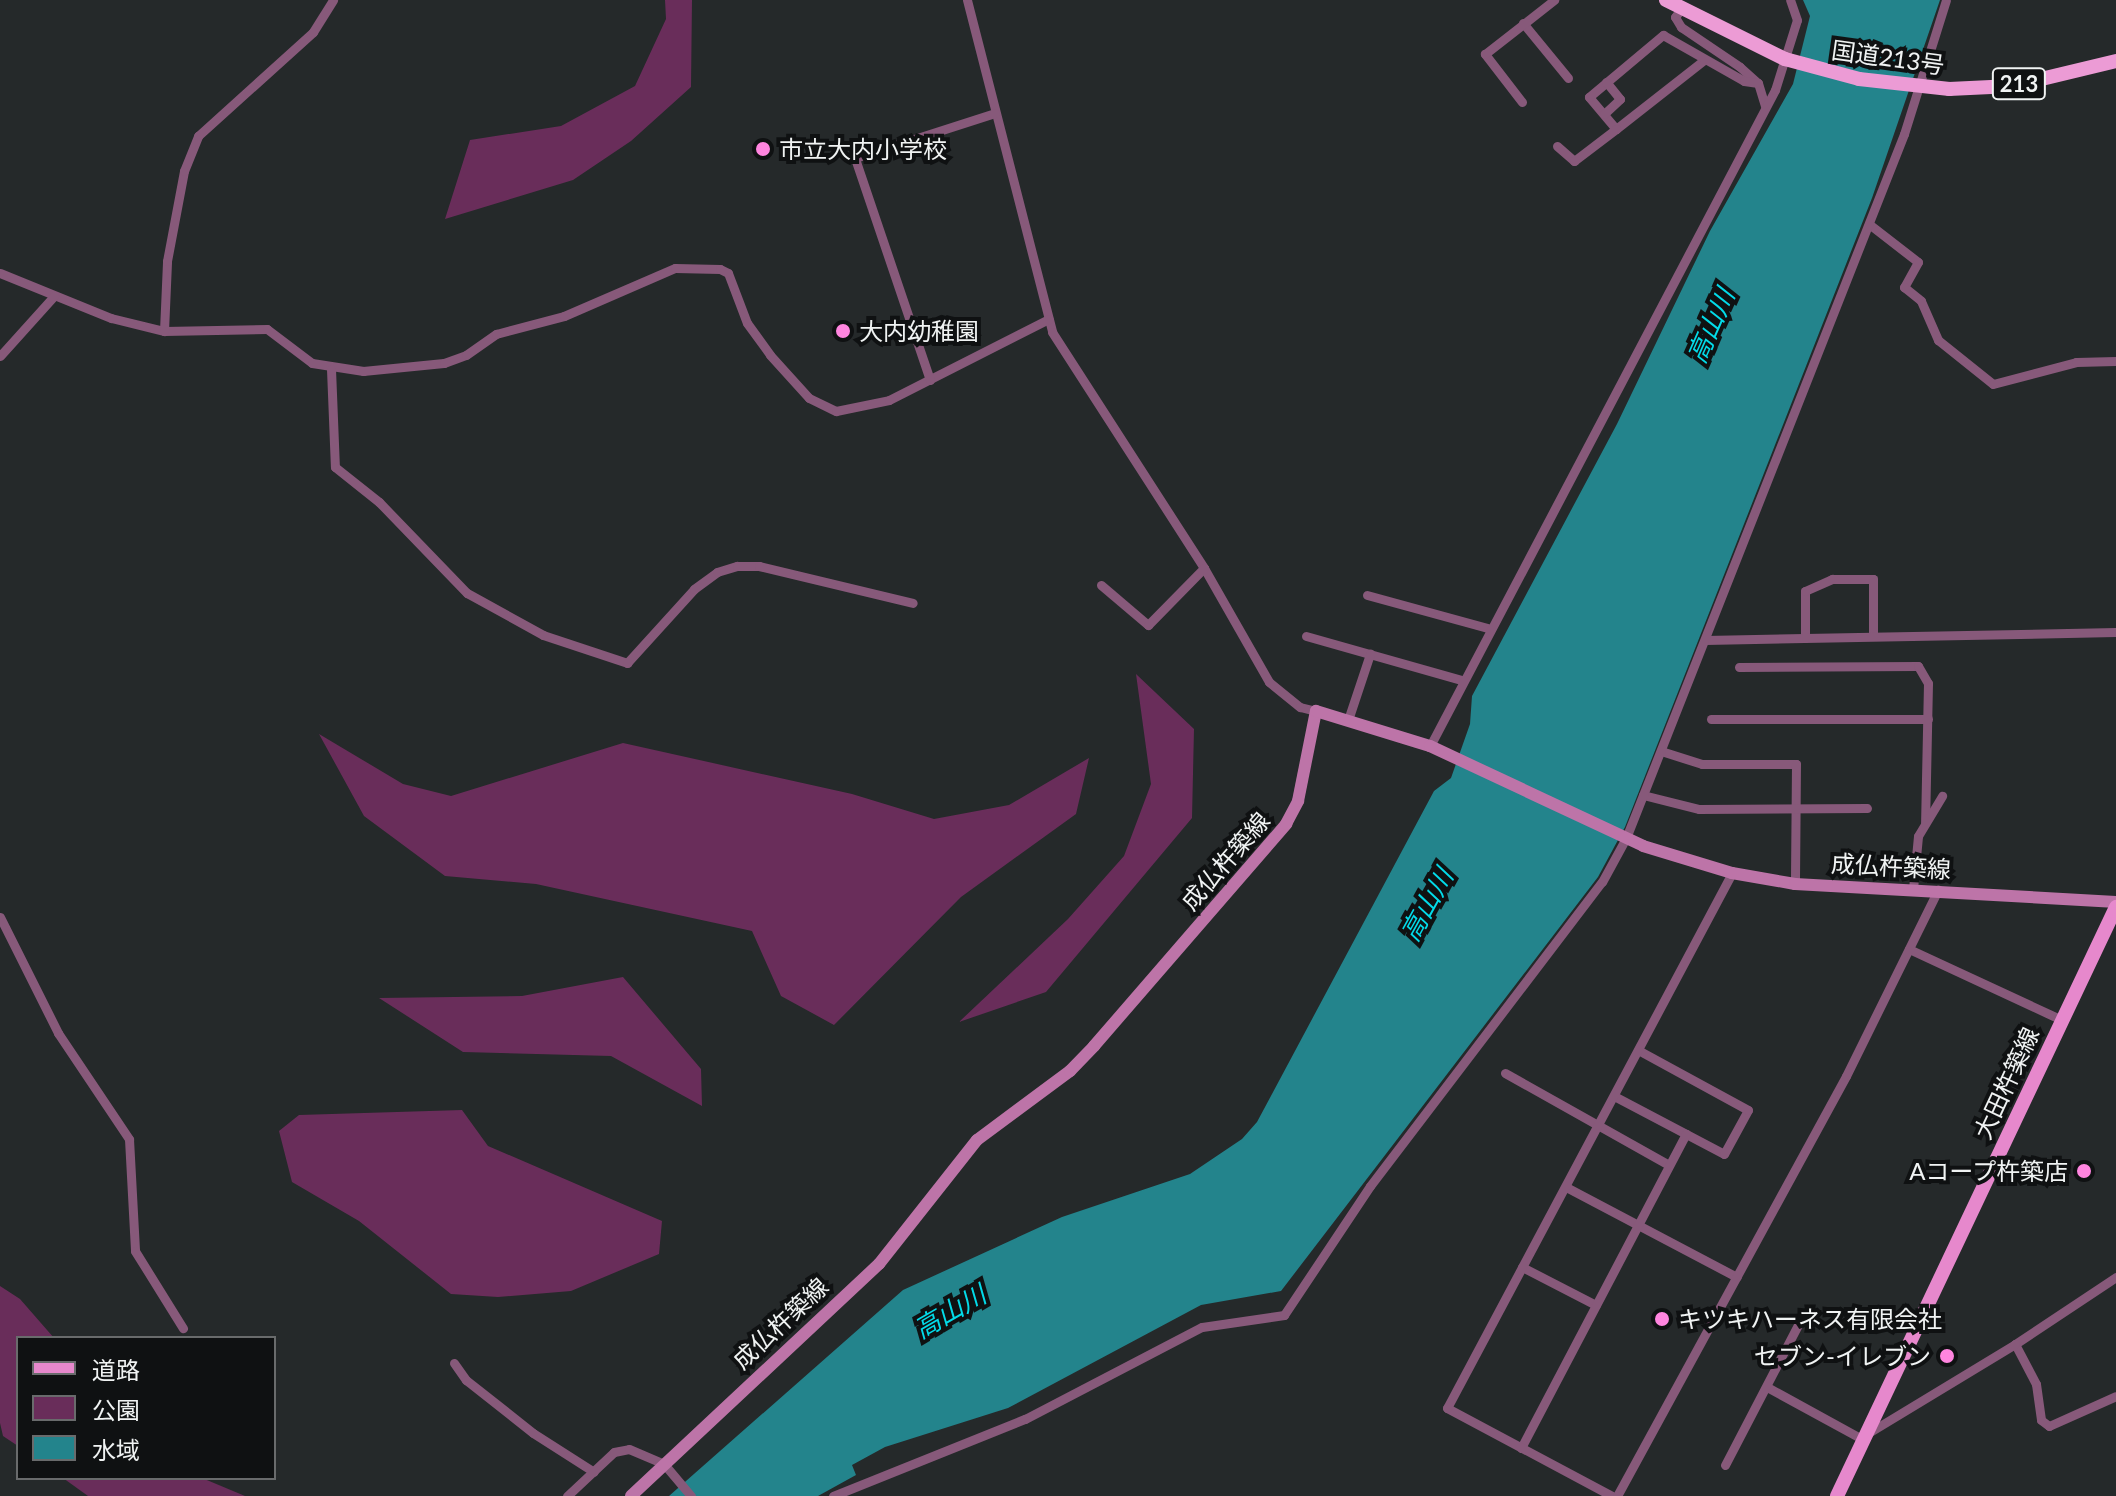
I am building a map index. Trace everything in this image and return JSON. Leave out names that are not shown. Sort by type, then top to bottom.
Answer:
[{"type":"highway","name":"国道213号","points":[[1666,0],[1785,59],[1859,79],[1919,86],[2012,86],[2116,61]]},
{"type":"main road","name":"成仏杵築線","points":[[631,1496],[879,1264],[977,1140],[1070,1071],[1094,1046],[1286,824],[1298,801],[1316,711],[1430,746],[1626,838],[1732,873],[1795,884],[1938,890],[2116,905]]},
{"type":"main road","name":"大田杵築線","points":[[1837,1496],[1860,1438],[2116,905]]},
{"type":"street","points":[[164,331],[167,261],[184,171],[198,136],[215,116],[313,32],[333,0]]},
{"type":"street","points":[[967,0],[1052,332],[1204,568],[1269,682],[1300,707],[1316,711]]},
{"type":"street","points":[[1522,102],[1485,54],[1554,0]]},
{"type":"street","points":[[1430,746],[1488,628],[1765,106],[1797,20],[1790,0]]},
{"type":"street","points":[[833,1496],[1025,1419],[1202,1327],[1284,1315],[1370,1186],[1602,882],[1626,838],[1869,224],[1919,86],[1946,0]]},
{"type":"street","points":[[1681,9],[1675,17],[1681,27],[1758,83],[1765,106]]},
{"type":"street","points":[[1523,23],[1568,78]]},
{"type":"street","points":[[1616,129],[1589,97],[1663,35],[1704,60],[1758,83]]},
{"type":"street","points":[[1557,146],[1574,161],[1704,60]]},
{"type":"street","points":[[1604,114],[1620,99],[1606,82]]},
{"type":"street","points":[[930,380],[855,158],[995,113]]},
{"type":"street","points":[[1869,224],[1918,262],[1904,287],[1921,301],[1938,340],[1993,384],[2076,362],[2116,361]]},
{"type":"street","points":[[0,273],[54,296],[164,331],[267,329],[312,363],[331,369],[444,363],[517,326],[564,316],[675,268],[697,265],[728,273],[747,323],[770,355],[809,398],[828,409],[874,404],[930,380],[1049,319]]},
{"type":"street","points":[[0,356],[54,296]]},
{"type":"street","points":[[331,369],[335,467],[379,502],[467,593],[543,635],[627,663],[694,589],[717,572],[737,566],[759,566],[913,603]]},
{"type":"street","points":[[1101,585],[1148,625],[1204,568]]},
{"type":"street","points":[[1805,638],[1805,591],[1832,579],[1873,579],[1873,636]]},
{"type":"street","points":[[1367,595],[1488,628]]},
{"type":"street","points":[[1705,640],[2116,632]]},
{"type":"street","points":[[1306,636],[1461,680]]},
{"type":"street","points":[[1348,720],[1370,654]]},
{"type":"street","points":[[1739,667],[1918,666],[1928,683],[1925,822]]},
{"type":"street","points":[[1711,719],[1928,719]]},
{"type":"street","points":[[1661,751],[1702,764],[1796,764],[1795,884]]},
{"type":"street","points":[[1643,795],[1699,809],[1867,808]]},
{"type":"street","points":[[1913,889],[1918,836],[1942,796]]},
{"type":"street","points":[[1732,873],[1447,1408],[1614,1496],[1737,1277],[1938,890]]},
{"type":"street","points":[[0,917],[58,1033],[129,1139],[135,1251],[183,1328]]},
{"type":"street","points":[[1909,949],[2060,1019]]},
{"type":"street","points":[[1614,1096],[1724,1154],[1748,1110],[1638,1050]]},
{"type":"street","points":[[1505,1073],[1669,1165]]},
{"type":"street","points":[[1521,1448],[1686,1134]]},
{"type":"street","points":[[1566,1187],[1737,1277]]},
{"type":"street","points":[[1522,1267],[1596,1305]]},
{"type":"street","points":[[1767,1387],[1860,1438],[2015,1344],[2116,1277]]},
{"type":"street","points":[[1725,1465],[1799,1323]]},
{"type":"street","points":[[2015,1344],[2036,1384],[2041,1420],[2049,1426],[2116,1396]]},
{"type":"street","points":[[454,1363],[466,1380],[533,1433],[594,1472]]},
{"type":"street","points":[[567,1496],[621,1449],[641,1451],[664,1464],[691,1496]]},
{"type":"green space","points":[[665,0],[692,0],[691,87],[631,141],[573,180],[445,219],[470,140],[561,126],[635,86],[666,19]]},
{"type":"green space","points":[[1136,674],[1194,729],[1192,818],[1046,992],[959,1022],[1068,919],[1124,856],[1151,784]]},
{"type":"green space","points":[[319,734],[403,784],[451,796],[623,743],[852,794],[934,819],[1009,805],[1089,758],[1076,814],[961,897],[834,1025],[781,996],[752,931],[536,884],[445,876],[364,816]]},
{"type":"green space","points":[[623,977],[701,1069],[702,1106],[611,1056],[463,1052],[379,998],[522,996]]},
{"type":"green space","points":[[462,1110],[488,1146],[662,1221],[659,1254],[571,1291],[498,1297],[451,1294],[359,1221],[292,1182],[279,1131],[299,1115]]},
{"type":"green space","points":[[0,1286],[20,1299],[52,1336],[16,1336],[16,1445],[3,1436],[0,1423]]},
{"type":"green space","points":[[66,1480],[207,1480],[245,1496],[88,1496]]},
{"type":"water","name":"高山川","points":[[1803,0],[1940,0],[1872,198],[1625,827],[1598,877],[1281,1291],[1201,1305],[1008,1408],[885,1447],[852,1465],[856,1475],[818,1496],[669,1496],[903,1290],[1062,1217],[1190,1174],[1242,1139],[1257,1122],[1434,791],[1451,778],[1470,724],[1472,696],[1617,424],[1710,231],[1793,84],[1810,16]]},
{"type":"place","name":"市立大内小学校","points":[[763,149]]},
{"type":"place","name":"大内幼稚園","points":[[843,331]]},
{"type":"place","name":"Aコープ杵築店","points":[[2084,1171]]},
{"type":"place","name":"キツキハーネス有限会社","points":[[1662,1319]]},
{"type":"place","name":"セブン-イレブン","points":[[1947,1356]]}]
